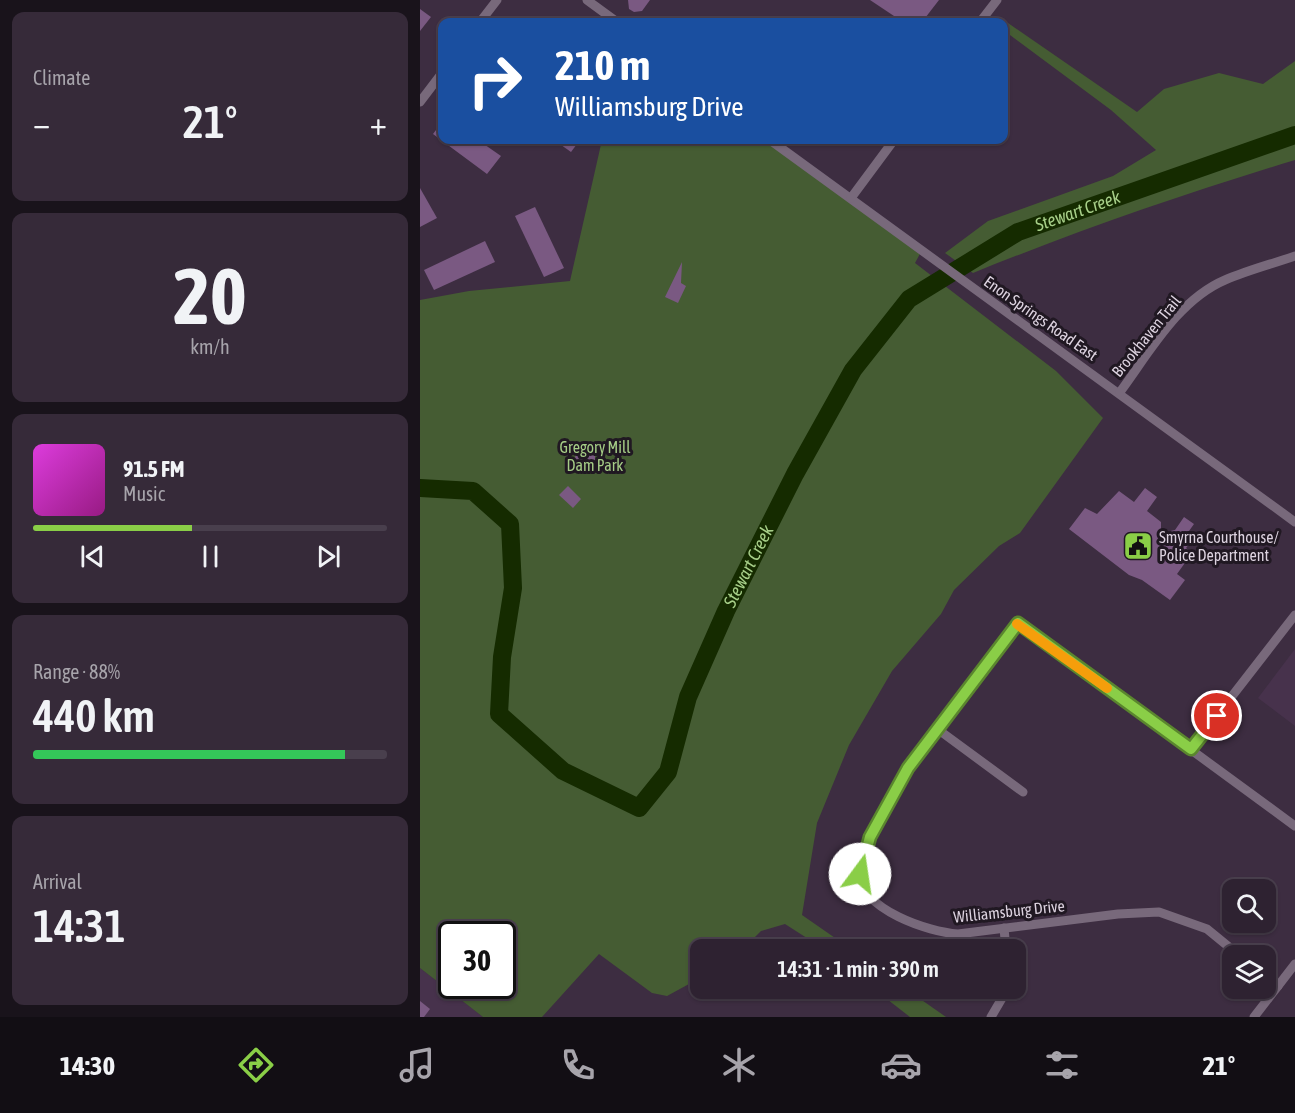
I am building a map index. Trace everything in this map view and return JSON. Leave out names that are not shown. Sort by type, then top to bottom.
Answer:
[{"type":"street","points":[[483,18],[496,0]]},
{"type":"street","points":[[587,0],[612,18]]},
{"type":"street","points":[[983,18],[997,0]]},
{"type":"street","points":[[420,102],[438,78]]},
{"type":"street","name":"Enon Springs Road East","points":[[776,144],[1120,392],[1295,522]]},
{"type":"street","points":[[851,198],[891,144]]},
{"type":"street","name":"Brookhaven Trail","points":[[1120,392],[1168,327],[1191,302],[1224,280],[1294,258]]},
{"type":"street","points":[[1191,749],[1295,615]]},
{"type":"street","name":"Williamsburg Drive","points":[[1227,945],[1207,929],[1159,912],[944,933],[881,908],[870,899],[862,886],[860,874],[862,859],[870,837],[908,768],[936,728],[1018,623],[1295,826]]},
{"type":"street","points":[[936,728],[1023,792]]},
{"type":"street","points":[[1004,928],[1005,939]]},
{"type":"street","points":[[1254,1017],[1295,964]]},
{"type":"street","points":[[991,1017],[1002,999]]},
{"type":"shaded area","points":[[1295,649],[1295,726],[1258,698]]},
{"type":"shaded area","points":[[420,968],[438,982],[438,999],[460,999],[483,1017],[420,1017]]},
{"type":"green space","points":[[1008,23],[1137,112],[1164,89],[1219,73],[1263,84],[1295,61],[1295,160],[1133,213],[973,273],[945,253],[988,221],[1113,176],[1156,150],[1111,110],[1008,33]]},
{"type":"green space","name":"Gregory Mill Dam Park","points":[[601,144],[776,144],[922,250],[915,263],[1056,371],[1103,418],[1020,533],[999,546],[954,590],[941,614],[892,671],[849,745],[817,823],[802,915],[837,939],[808,939],[785,924],[761,931],[753,939],[690,939],[690,983],[667,996],[652,993],[599,954],[542,1017],[483,1017],[460,999],[516,999],[516,921],[438,921],[438,982],[420,968],[420,300],[469,291],[570,281]]},
{"type":"green space","points":[[887,999],[920,999],[946,1017],[910,1017]]},
{"type":"building","points":[[628,0],[650,0],[642,11],[634,12],[629,9]]},
{"type":"building","points":[[870,0],[939,0],[925,18],[897,18]]},
{"type":"building","points":[[420,9],[431,17],[420,31]]},
{"type":"building","points":[[438,127],[438,138],[433,134]]},
{"type":"building","points":[[446,144],[484,144],[501,156],[487,174]]},
{"type":"building","points":[[560,144],[577,144],[571,152]]},
{"type":"building","points":[[420,188],[437,218],[420,227]]},
{"type":"building","points":[[535,207],[564,268],[544,277],[515,216]]},
{"type":"building","points":[[485,241],[495,262],[434,290],[424,270]]},
{"type":"building","points":[[682,262],[681,283],[686,286],[678,303],[665,297]]},
{"type":"building","points":[[586,444],[595,450],[595,461],[585,466],[575,460],[576,448]]},
{"type":"building","points":[[568,486],[581,499],[573,508],[559,495]]},
{"type":"building","name":"Smyrna Courthouse/ Police Department","points":[[1145,488],[1157,497],[1147,511],[1161,522],[1161,533],[1175,530],[1184,517],[1194,524],[1184,538],[1190,543],[1186,548],[1192,553],[1177,574],[1185,580],[1170,600],[1142,580],[1129,575],[1069,529],[1085,508],[1097,514],[1119,491],[1134,502]]},
{"type":"building","points":[[420,1001],[430,1009],[424,1017],[420,1017]]},
{"type":"waterway","name":"Stewart Creek","points":[[420,488],[473,491],[510,524],[513,588],[502,657],[499,714],[563,771],[639,808],[668,772],[688,697],[726,611],[795,474],[853,370],[909,299],[1018,232],[1295,135]]},
{"type":"slow traffic","points":[[1017,624],[1107,688]]},
{"type":"place","name":"Smyrna Courthouse/ Police Department","points":[[1138,546]]},
{"type":"route","points":[[860,874],[862,859],[870,837],[908,768],[936,728],[1018,623],[1191,749],[1217,716]]}]
